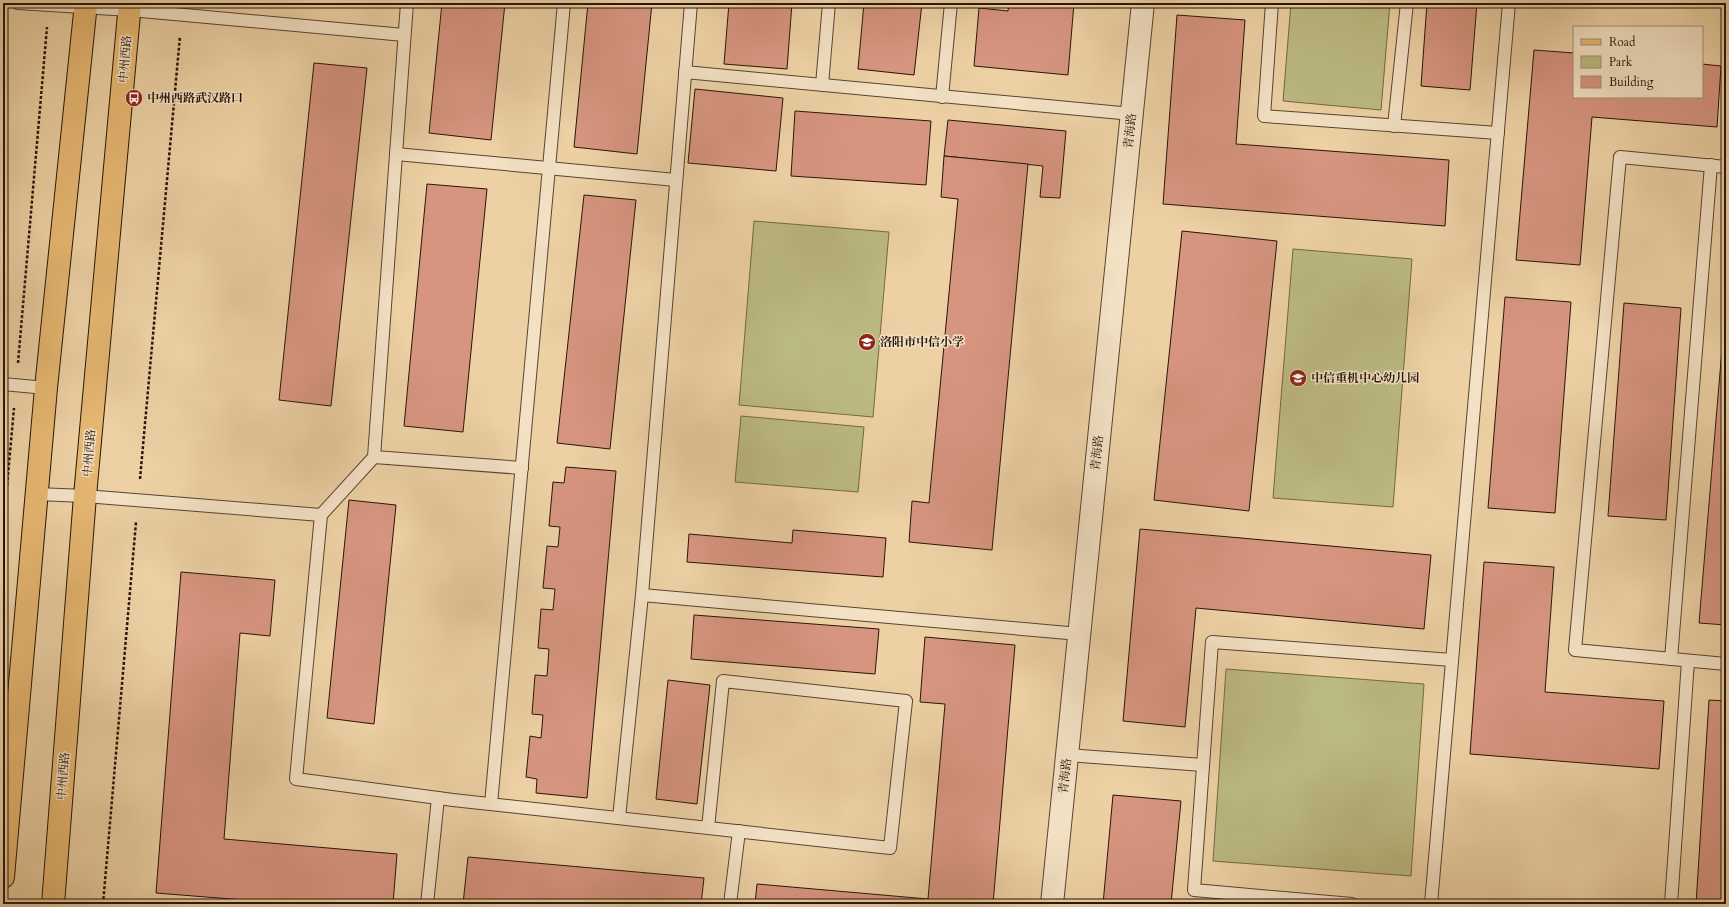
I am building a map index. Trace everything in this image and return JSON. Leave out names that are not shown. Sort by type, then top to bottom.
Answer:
[{"type":"main road","points":[[3,877],[46,388],[86,5]]},
{"type":"main road","name":"中州西路","points":[[53,904],[86,496],[130,7]]},
{"type":"street","name":"青海路","points":[[1052,904],[1143,3]]},
{"type":"lane","points":[[18,3],[130,7],[181,15],[404,35]]},
{"type":"lane","points":[[407,3],[374,457],[321,515],[296,779],[438,798],[708,828],[739,831],[890,848],[906,701],[723,681],[708,828]]},
{"type":"lane","points":[[491,804],[564,3]]},
{"type":"lane","points":[[619,818],[642,595],[691,3]]},
{"type":"lane","points":[[822,85],[829,3]]},
{"type":"lane","points":[[942,97],[951,3]]},
{"type":"lane","points":[[1272,3],[1264,116],[1498,133]]},
{"type":"lane","points":[[1394,126],[1407,3]]},
{"type":"lane","points":[[1431,904],[1509,3]]},
{"type":"lane","points":[[685,72],[1132,114]]},
{"type":"lane","points":[[396,154],[676,180]]},
{"type":"lane","points":[[1726,167],[1620,157],[1575,650],[1726,664]]},
{"type":"lane","points":[[1671,659],[1711,165]]},
{"type":"lane","points":[[3,384],[46,388]]},
{"type":"lane","points":[[374,457],[522,468]]},
{"type":"lane","points":[[36,494],[86,496],[321,515]]},
{"type":"lane","points":[[642,595],[1079,634]]},
{"type":"lane","points":[[1352,904],[1326,903],[1194,890],[1212,642],[1452,660]]},
{"type":"lane","points":[[1671,904],[1688,661]]},
{"type":"lane","points":[[1067,755],[1203,765]]},
{"type":"lane","points":[[427,904],[438,798]]},
{"type":"lane","points":[[730,904],[739,831]]},
{"type":"path","points":[[3,530],[50,5]]},
{"type":"path","points":[[102,904],[181,15]]},
{"type":"green space","points":[[1291,3],[1390,3],[1381,110],[1283,101]]},
{"type":"green space","points":[[754,221],[889,232],[873,417],[739,405]]},
{"type":"green space","points":[[1293,249],[1412,259],[1393,507],[1273,498]]},
{"type":"green space","points":[[741,416],[864,427],[858,492],[735,482]]},
{"type":"green space","points":[[1226,669],[1424,684],[1411,876],[1213,861]]},
{"type":"building","points":[[442,3],[505,3],[491,140],[429,133]]},
{"type":"building","points":[[588,3],[652,3],[637,154],[574,147]]},
{"type":"building","points":[[729,3],[792,3],[787,69],[724,64]]},
{"type":"building","points":[[864,3],[922,3],[914,75],[858,69]]},
{"type":"building","points":[[1009,3],[1074,3],[1068,75],[974,66],[979,8],[1008,11]]},
{"type":"building","points":[[1427,3],[1477,3],[1470,90],[1421,86]]},
{"type":"building","points":[[1177,15],[1245,20],[1236,144],[1449,160],[1445,226],[1163,204]]},
{"type":"building","points":[[1534,50],[1573,53],[1573,98],[1703,98],[1703,64],[1721,66],[1717,127],[1592,117],[1580,265],[1516,260]]},
{"type":"building","points":[[314,63],[367,68],[331,406],[279,400]]},
{"type":"building","points":[[695,89],[783,98],[776,171],[688,163]]},
{"type":"building","points":[[795,111],[931,121],[926,185],[791,176]]},
{"type":"building","points":[[948,120],[1066,131],[1060,198],[1040,197],[1043,166],[944,156]]},
{"type":"building","points":[[944,156],[1028,164],[992,550],[909,542],[912,501],[929,503],[958,199],[941,197]]},
{"type":"building","points":[[427,184],[487,189],[463,432],[404,426]]},
{"type":"building","points":[[584,195],[636,200],[610,449],[557,443]]},
{"type":"building","points":[[1182,231],[1277,241],[1249,511],[1154,500]]},
{"type":"building","points":[[1505,297],[1571,302],[1555,513],[1488,508]]},
{"type":"building","points":[[1726,301],[1726,625],[1699,623]]},
{"type":"building","points":[[1624,303],[1681,308],[1666,520],[1608,516]]},
{"type":"building","points":[[566,467],[616,471],[587,798],[536,793],[537,779],[526,777],[530,736],[541,738],[543,715],[532,714],[535,675],[547,676],[549,649],[538,648],[541,609],[553,610],[555,589],[543,588],[547,546],[558,547],[560,527],[549,526],[553,482],[564,483]]},
{"type":"building","points":[[349,500],[396,505],[374,724],[327,718]]},
{"type":"building","points":[[1140,529],[1431,555],[1424,629],[1196,608],[1185,727],[1123,721]]},
{"type":"building","points":[[793,530],[886,538],[883,577],[687,562],[689,534],[792,543]]},
{"type":"building","points":[[1484,562],[1554,567],[1545,692],[1664,701],[1659,769],[1470,754]]},
{"type":"building","points":[[181,572],[275,580],[270,636],[240,633],[224,839],[397,854],[393,904],[294,904],[156,893]]},
{"type":"building","points":[[694,615],[879,629],[875,674],[691,659]]},
{"type":"building","points":[[925,637],[1015,645],[993,904],[755,904],[757,884],[928,899],[945,704],[920,702]]},
{"type":"building","points":[[668,680],[710,685],[697,804],[656,799]]},
{"type":"building","points":[[1709,700],[1726,701],[1726,904],[1696,904]]},
{"type":"building","points":[[1113,795],[1181,801],[1171,904],[1103,904]]},
{"type":"building","points":[[468,857],[704,878],[701,904],[463,904]]},
{"type":"place","name":"中州西路武汉路口","points":[[134,98]]},
{"type":"place","name":"洛阳市中信小学","points":[[867,342]]},
{"type":"place","name":"中信重机中心幼儿园","points":[[1298,378]]}]
